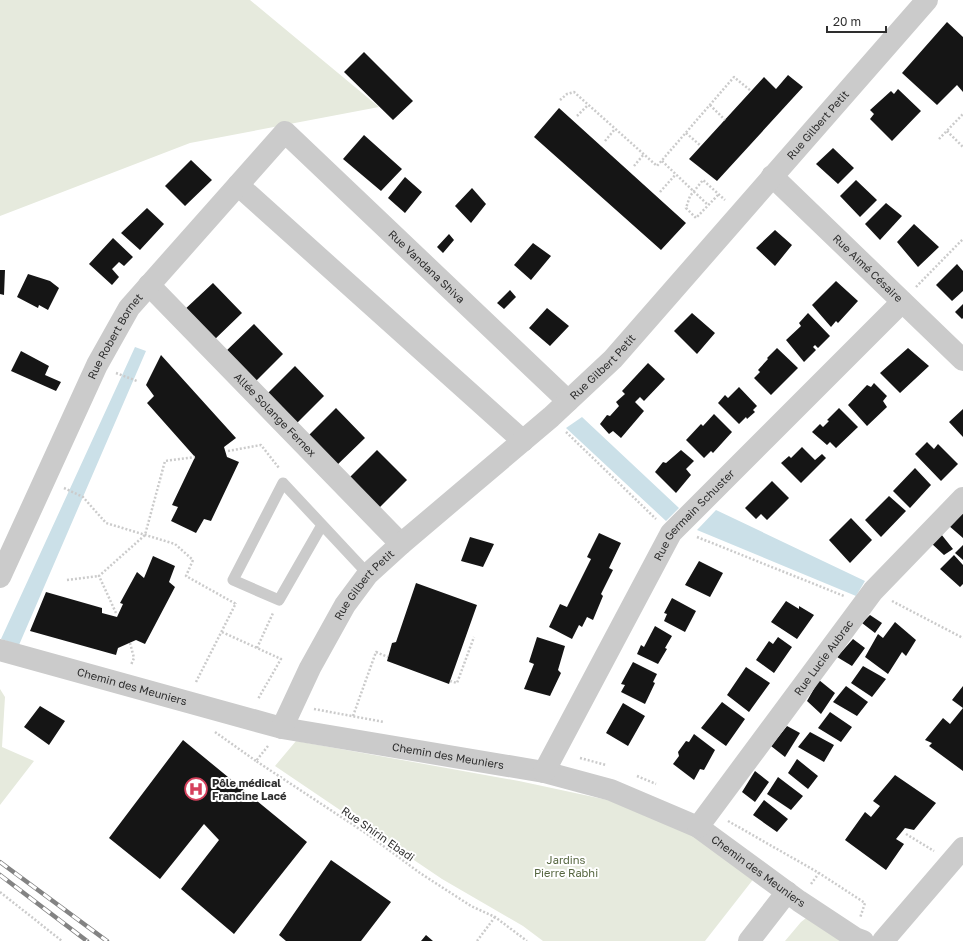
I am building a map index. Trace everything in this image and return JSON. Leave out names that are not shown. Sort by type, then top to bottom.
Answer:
[{"type":"street","name":"Rue Gilbert Petit","points":[[282,728],[320,649],[345,605],[368,574],[401,544],[523,441],[612,359],[928,0]]},
{"type":"street","name":"Rue Robert Bornet","points":[[0,577],[97,365],[129,308],[285,132]]},
{"type":"street","name":"Rue Vandana Shiva","points":[[285,132],[568,401]]},
{"type":"street","name":"Rue Aimé Césaire","points":[[772,176],[963,360]]},
{"type":"street","points":[[238,185],[523,441]]},
{"type":"street","name":"Allée Solange Fernex","points":[[149,286],[401,544]]},
{"type":"street","name":"Rue Germain Schuster","points":[[544,772],[671,533],[902,302]]},
{"type":"street","name":"Rue Lucie Aubrac","points":[[698,827],[873,591],[963,498]]},
{"type":"street","name":"Chemin des Meuniers","points":[[0,650],[282,728],[544,772],[611,790],[698,827],[787,892],[855,938],[863,941]]},
{"type":"street","points":[[883,941],[957,855]]},
{"type":"street","points":[[749,941],[787,892]]},
{"type":"lane","points":[[322,525],[280,600],[233,580],[283,483],[368,574]]},
{"type":"path","points":[[560,100],[567,94],[574,92],[657,166],[734,77],[751,91]]},
{"type":"path","points":[[577,116],[588,105]]},
{"type":"path","points":[[710,105],[725,120]]},
{"type":"path","points":[[939,139],[963,114]]},
{"type":"path","points":[[605,141],[615,129]]},
{"type":"path","points":[[947,131],[963,147]]},
{"type":"path","points":[[686,133],[700,146]]},
{"type":"path","points":[[634,166],[644,154]]},
{"type":"path","points":[[662,161],[708,205]]},
{"type":"path","points":[[660,192],[676,174]]},
{"type":"path","points":[[718,194],[696,218],[686,208],[694,191],[703,180],[718,194],[724,201],[729,196]]},
{"type":"path","points":[[902,302],[963,239]]},
{"type":"path","points":[[228,451],[260,445],[279,469]]},
{"type":"path","points":[[67,580],[99,576],[145,535],[165,461],[195,457]]},
{"type":"path","points":[[44,479],[83,497],[106,523],[175,544],[193,560],[186,576],[236,604]]},
{"type":"path","points":[[99,576],[116,613]]},
{"type":"path","points":[[194,686],[245,586]]},
{"type":"path","points":[[873,591],[963,638]]},
{"type":"path","points":[[256,648],[280,600]]},
{"type":"path","points":[[222,632],[281,659],[258,699]]},
{"type":"path","points":[[450,681],[457,683],[474,637]]},
{"type":"path","points":[[353,716],[376,652],[388,657]]},
{"type":"path","name":"Rue Shirin Ebadi","points":[[282,728],[256,760],[367,834],[420,873],[471,906],[495,917],[527,941]]},
{"type":"path","points":[[906,834],[957,855]]},
{"type":"path","points":[[0,892],[62,941]]},
{"type":"path","points":[[477,941],[495,917]]},
{"type":"green space","points":[[0,0],[250,0],[379,107],[190,143],[0,216]]},
{"type":"green space","points":[[0,689],[5,697],[2,747],[34,761],[0,805]]},
{"type":"green space","name":"Jardins Pierre Rabhi","points":[[296,741],[519,781],[617,802],[695,834],[755,877],[705,941],[543,941],[523,926],[442,879],[275,766]]},
{"type":"green space","points":[[810,915],[860,941],[785,941],[801,922]]},
{"type":"water","points":[[135,347],[146,351],[19,645],[1,639]]},
{"type":"water","points":[[582,417],[679,508],[666,521],[566,428]]},
{"type":"water","points":[[716,510],[865,581],[856,596],[697,530]]},
{"type":"building","points":[[947,22],[963,37],[963,92],[957,85],[937,105],[902,73]]},
{"type":"building","points":[[364,52],[413,101],[393,120],[344,72]]},
{"type":"building","points":[[788,75],[803,87],[717,181],[689,159],[764,77],[776,89]]},
{"type":"building","points":[[898,89],[921,111],[892,141],[870,119],[874,114],[870,110],[891,91],[894,94]]},
{"type":"building","points":[[559,108],[686,223],[661,250],[534,137]]},
{"type":"building","points":[[364,135],[402,169],[381,191],[343,159]]},
{"type":"building","points":[[833,148],[854,168],[838,184],[816,164]]},
{"type":"building","points":[[191,160],[212,180],[185,206],[165,186]]},
{"type":"building","points":[[405,177],[422,192],[405,213],[388,198]]},
{"type":"building","points":[[856,180],[877,200],[860,217],[840,196]]},
{"type":"building","points":[[472,188],[486,204],[471,223],[455,206]]},
{"type":"building","points":[[886,203],[902,216],[880,240],[865,224]]},
{"type":"building","points":[[147,208],[164,224],[140,250],[121,233]]},
{"type":"building","points":[[914,224],[939,247],[918,267],[897,242]]},
{"type":"building","points":[[775,230],[792,245],[775,266],[756,248]]},
{"type":"building","points":[[449,234],[454,240],[443,253],[437,247]]},
{"type":"building","points":[[113,238],[133,257],[124,266],[119,262],[112,269],[119,277],[112,285],[89,264]]},
{"type":"building","points":[[533,243],[551,256],[531,280],[514,265]]},
{"type":"building","points":[[957,264],[963,271],[963,291],[952,301],[936,285]]},
{"type":"building","points":[[0,270],[5,270],[4,295],[0,294]]},
{"type":"building","points":[[28,274],[50,281],[59,288],[48,310],[39,305],[38,308],[17,297]]},
{"type":"building","points":[[836,281],[858,301],[838,323],[836,321],[831,327],[812,305]]},
{"type":"building","points":[[213,283],[242,313],[212,342],[182,312]]},
{"type":"building","points":[[510,290],[516,297],[504,309],[497,303]]},
{"type":"building","points":[[963,304],[963,318],[962,319],[955,312]]},
{"type":"building","points":[[547,308],[569,326],[550,346],[529,328]]},
{"type":"building","points":[[692,313],[715,333],[697,354],[674,331]]},
{"type":"building","points":[[808,313],[830,336],[818,348],[815,345],[813,347],[816,350],[804,362],[786,340],[801,326],[799,323]]},
{"type":"building","points":[[254,324],[283,354],[253,384],[223,354]]},
{"type":"building","points":[[777,348],[798,368],[771,395],[754,378],[760,372],[758,370],[768,359],[767,358]]},
{"type":"building","points":[[908,348],[929,366],[900,393],[880,373]]},
{"type":"building","points":[[21,351],[49,366],[45,375],[61,382],[56,391],[11,371]]},
{"type":"building","points":[[161,355],[236,438],[224,447],[227,457],[239,462],[211,521],[204,519],[196,533],[171,521],[178,507],[172,505],[195,457],[147,403],[154,396],[146,385]]},
{"type":"building","points":[[648,363],[665,379],[644,401],[640,397],[635,402],[644,411],[621,438],[613,431],[609,434],[600,424],[607,415],[610,416],[619,406],[616,402],[625,394],[622,391]]},
{"type":"building","points":[[295,366],[324,396],[294,426],[265,396]]},
{"type":"building","points":[[874,383],[887,396],[883,401],[887,407],[867,426],[848,405],[867,385],[871,387]]},
{"type":"building","points":[[739,387],[757,406],[753,410],[755,412],[747,419],[746,417],[739,424],[718,403],[725,395],[728,398]]},
{"type":"building","points":[[336,408],[365,438],[335,467],[306,438]]},
{"type":"building","points":[[839,408],[858,427],[836,448],[830,442],[827,445],[812,432],[820,424],[823,427],[829,421],[827,420]]},
{"type":"building","points":[[963,409],[963,437],[949,422]]},
{"type":"building","points":[[714,414],[732,432],[713,453],[711,451],[704,458],[686,440],[701,424],[703,426]]},
{"type":"building","points":[[927,442],[934,449],[938,444],[958,464],[941,481],[915,454]]},
{"type":"building","points":[[802,447],[815,460],[822,454],[826,458],[801,483],[781,463],[789,456],[791,458]]},
{"type":"building","points":[[377,450],[407,480],[377,510],[347,480]]},
{"type":"building","points":[[681,450],[694,461],[686,469],[691,475],[676,493],[655,472],[663,462],[666,463]]},
{"type":"building","points":[[915,468],[931,485],[910,508],[893,491]]},
{"type":"building","points":[[772,481],[789,498],[767,520],[761,514],[756,519],[745,508]]},
{"type":"building","points":[[889,496],[906,511],[881,537],[865,520]]},
{"type":"building","points":[[963,512],[963,538],[948,525]]},
{"type":"building","points":[[851,518],[872,540],[850,563],[829,540]]},
{"type":"building","points":[[599,533],[621,543],[609,568],[613,570],[601,594],[603,596],[593,620],[587,617],[582,627],[579,625],[572,639],[549,627],[560,604],[567,607],[591,559],[587,557]]},
{"type":"building","points":[[941,534],[953,549],[944,555],[931,543]]},
{"type":"building","points":[[470,537],[494,544],[483,567],[461,561]]},
{"type":"building","points":[[963,545],[963,560],[955,553]]},
{"type":"building","points":[[954,555],[963,565],[963,584],[960,587],[940,569]]},
{"type":"building","points":[[153,556],[175,566],[169,582],[175,587],[145,644],[136,640],[118,648],[116,655],[30,631],[46,592],[102,608],[102,613],[117,617],[123,604],[120,603],[137,572],[144,578]]},
{"type":"building","points":[[699,561],[723,573],[710,597],[685,585]]},
{"type":"building","points":[[416,583],[477,605],[449,684],[387,661],[392,643],[396,642]]},
{"type":"building","points":[[672,598],[696,611],[685,632],[664,621],[667,614],[664,613]]},
{"type":"building","points":[[786,601],[799,609],[799,606],[814,615],[797,639],[771,622]]},
{"type":"building","points":[[870,615],[882,623],[875,633],[862,623]]},
{"type":"building","points":[[895,622],[916,640],[906,656],[902,652],[888,674],[865,657],[878,634],[883,638]]},
{"type":"building","points":[[655,626],[672,636],[665,648],[667,649],[658,664],[637,654],[641,645],[644,647]]},
{"type":"building","points":[[537,637],[565,646],[558,670],[561,673],[550,696],[524,689],[534,664],[529,662]]},
{"type":"building","points":[[778,637],[792,647],[774,673],[756,660],[769,641],[773,644]]},
{"type":"building","points":[[853,639],[865,648],[852,666],[837,657]]},
{"type":"building","points":[[633,662],[657,674],[653,682],[655,683],[645,704],[621,692],[625,685],[621,684]]},
{"type":"building","points":[[863,666],[886,679],[872,697],[851,683]]},
{"type":"building","points":[[746,667],[770,683],[749,712],[727,695]]},
{"type":"building","points":[[819,680],[835,693],[821,714],[807,701]]},
{"type":"building","points":[[846,686],[868,702],[857,716],[833,702]]},
{"type":"building","points":[[963,686],[963,708],[952,700]]},
{"type":"building","points":[[722,702],[745,719],[726,746],[701,728]]},
{"type":"building","points":[[623,703],[645,716],[628,746],[606,733]]},
{"type":"building","points":[[40,706],[65,721],[49,745],[24,727]]},
{"type":"building","points":[[963,708],[963,771],[929,746],[932,743],[925,740],[943,718],[950,724]]},
{"type":"building","points":[[830,712],[852,727],[841,742],[818,728]]},
{"type":"building","points":[[787,726],[800,733],[785,757],[771,746]]},
{"type":"building","points":[[810,732],[834,745],[824,762],[798,747]]},
{"type":"building","points":[[694,734],[715,750],[704,770],[700,769],[694,780],[673,764],[679,756],[678,752],[686,741],[689,742]]},
{"type":"building","points":[[183,740],[307,842],[234,934],[181,889],[219,840],[204,824],[160,879],[109,838]]},
{"type":"building","points":[[797,759],[818,776],[808,789],[788,773]]},
{"type":"building","points":[[755,771],[769,782],[755,802],[742,792]]},
{"type":"building","points":[[895,775],[936,803],[914,830],[905,828],[896,839],[904,844],[886,870],[845,840],[865,812],[871,817],[880,806],[873,801]]},
{"type":"building","points":[[778,777],[803,796],[791,810],[767,794]]},
{"type":"building","points":[[764,800],[788,819],[777,832],[753,815]]},
{"type":"building","points":[[331,860],[391,902],[361,941],[286,941],[279,935]]},
{"type":"building","points":[[426,935],[433,941],[421,941]]},
{"type":"railway","points":[[0,862],[107,941]]},
{"type":"railway","points":[[0,875],[87,941]]},
{"type":"place","name":"Pôle médical Francine Lacé","points":[[196,789]]}]
